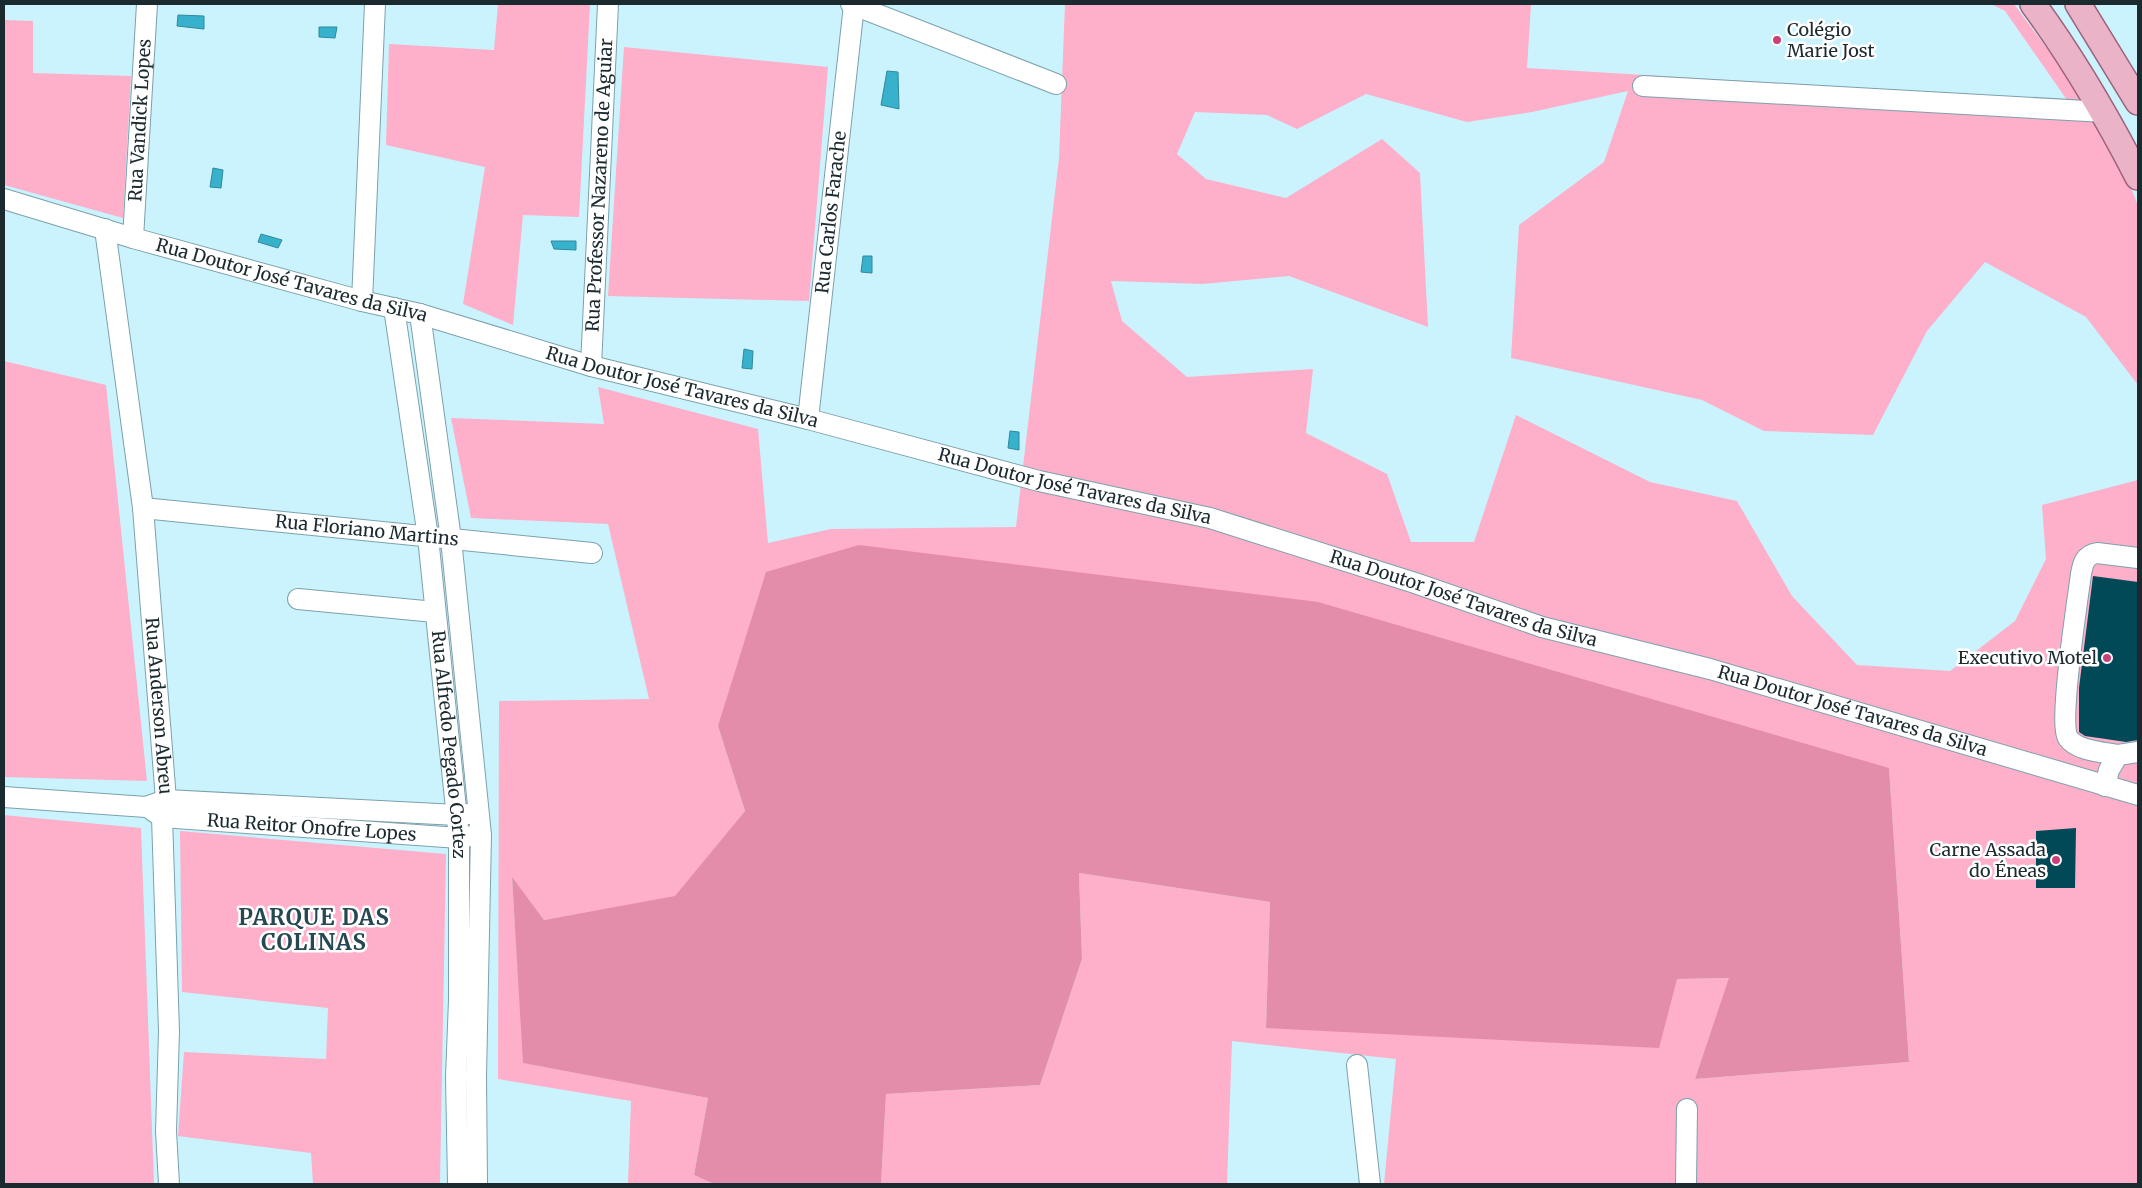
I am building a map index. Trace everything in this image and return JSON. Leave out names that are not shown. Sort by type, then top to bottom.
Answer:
[{"type":"main road","points":[[2034,4],[2059,39],[2105,112],[2138,177]]},
{"type":"main road","points":[[2078,4],[2138,102]]},
{"type":"street","name":"Rua Vandick Lopes","points":[[133,238],[147,4]]},
{"type":"street","points":[[362,300],[376,4]]},
{"type":"street","name":"Rua Professor Nazareno de Aguiar","points":[[591,366],[608,4]]},
{"type":"street","points":[[852,5],[1056,84]]},
{"type":"street","name":"Rua Carlos Farache","points":[[808,419],[852,5]]},
{"type":"street","points":[[1643,86],[2105,112]]},
{"type":"street","name":"Rua Doutor José Tavares da Silva","points":[[4,199],[133,238],[420,314],[591,366],[808,419],[1039,481],[1210,518],[1415,583],[1542,627],[1710,669],[2138,795]]},
{"type":"street","name":"Rua Anderson Abreu","points":[[105,229],[143,508],[169,1031],[166,1131],[169,1184]]},
{"type":"street","name":"Rua Alfredo Pegado Cortez","points":[[394,308],[428,537],[427,611],[457,815],[459,838],[459,1000],[478,1184]]},
{"type":"street","name":"Rua Alfredo Pegado Cortez","points":[[420,314],[451,539],[481,835],[458,1184]]},
{"type":"street","name":"Rua Floriano Martins","points":[[143,508],[592,553]]},
{"type":"street","points":[[2138,558],[2097,553],[2091,554],[2084,559],[2080,574],[2067,693],[2065,734],[2069,740],[2088,749],[2118,755],[2138,752]]},
{"type":"street","points":[[298,599],[427,611]]},
{"type":"street","points":[[2105,786],[2109,770],[2118,755]]},
{"type":"street","name":"Rua Reitor Onofre Lopes","points":[[4,797],[158,808],[459,838],[481,835]]},
{"type":"street","name":"Rua Reitor Onofre Lopes","points":[[158,808],[457,815],[479,812]]},
{"type":"street","points":[[1357,1065],[1370,1184]]},
{"type":"street","points":[[1686,1184],[1687,1109]]},
{"type":"shaded area","points":[[498,4],[590,4],[579,217],[523,215],[513,325],[463,304],[485,167],[386,145],[389,44],[494,50]]},
{"type":"shaded area","points":[[1065,4],[1531,4],[1527,68],[2067,100],[2005,11],[1991,4],[2014,4],[2084,100],[2100,126],[2115,152],[2138,206],[2138,385],[2086,317],[1985,262],[1927,331],[1873,435],[1764,431],[1702,400],[1511,358],[1519,225],[1604,162],[1628,91],[1532,112],[1467,122],[1366,94],[1297,129],[1267,115],[1195,112],[1177,154],[1206,179],[1286,198],[1382,139],[1420,173],[1428,327],[1289,276],[1203,284],[1111,281],[1122,321],[1187,377],[1313,369],[1306,433],[1387,474],[1411,542],[1474,542],[1516,415],[1650,482],[1737,501],[1792,596],[1857,665],[1950,671],[2015,621],[2046,559],[2042,505],[2138,480],[2138,1184],[1384,1184],[1396,1059],[1232,1041],[1227,1184],[881,1184],[886,1094],[1040,1085],[1082,959],[1079,873],[1270,902],[1266,1028],[1677,979],[1730,978],[1695,1079],[1909,1062],[1889,768],[718,726],[745,811],[675,897],[544,920],[512,878],[524,1063],[708,1098],[694,1175],[714,1184],[628,1184],[631,1101],[498,1079],[499,701],[649,699],[608,524],[471,518],[451,418],[604,424],[598,387],[758,429],[768,543],[831,529],[1016,527],[1059,158]]},
{"type":"shaded area","points":[[4,20],[33,21],[33,73],[131,76],[123,218],[4,185]]},
{"type":"shaded area","points":[[624,47],[828,67],[809,301],[608,296]]},
{"type":"shaded area","points":[[4,361],[106,385],[147,781],[4,777]]},
{"type":"shaded area","points":[[859,545],[1318,602],[1889,768],[1909,1062],[1695,1079],[1729,978],[1677,979],[1659,1048],[1266,1028],[1270,902],[1079,873],[1082,959],[1040,1085],[886,1094],[881,1184],[714,1184],[694,1175],[708,1098],[523,1063],[512,877],[544,920],[675,896],[745,811],[718,726],[766,572]]},
{"type":"shaded area","points":[[4,815],[141,828],[154,1184],[4,1184]]},
{"type":"shaded area","points":[[180,831],[446,854],[440,1184],[313,1184],[311,1153],[178,1136],[184,1052],[326,1059],[328,1008],[182,992]]},
{"type":"water","points":[[178,15],[204,16],[204,29],[177,26]]},
{"type":"water","points":[[319,27],[337,27],[335,38],[319,37]]},
{"type":"water","points":[[887,71],[898,72],[899,109],[881,105]]},
{"type":"water","points":[[213,168],[223,170],[221,188],[210,187]]},
{"type":"water","points":[[261,234],[282,240],[278,248],[258,242]]},
{"type":"water","points":[[551,241],[576,241],[576,250],[554,249]]},
{"type":"water","points":[[863,256],[872,256],[872,273],[861,272]]},
{"type":"water","points":[[744,349],[753,351],[752,369],[742,368]]},
{"type":"water","points":[[1010,431],[1019,432],[1019,450],[1008,448]]},
{"type":"building","name":"Executivo Motel","points":[[2093,576],[2138,582],[2138,740],[2126,742],[2085,736],[2079,732],[2079,688]]},
{"type":"building","name":"Carne Assada do Éneas","points":[[2076,828],[2075,888],[2036,888],[2036,831]]},
{"type":"place","name":"Colégio Marie Jost","points":[[1777,40]]},
{"type":"place","name":"Executivo Motel","points":[[2107,658]]},
{"type":"place","name":"Carne Assada do Éneas","points":[[2056,860]]},
{"type":"district","name":"PARQUE DAS COLINAS","points":[[314,930]]}]
